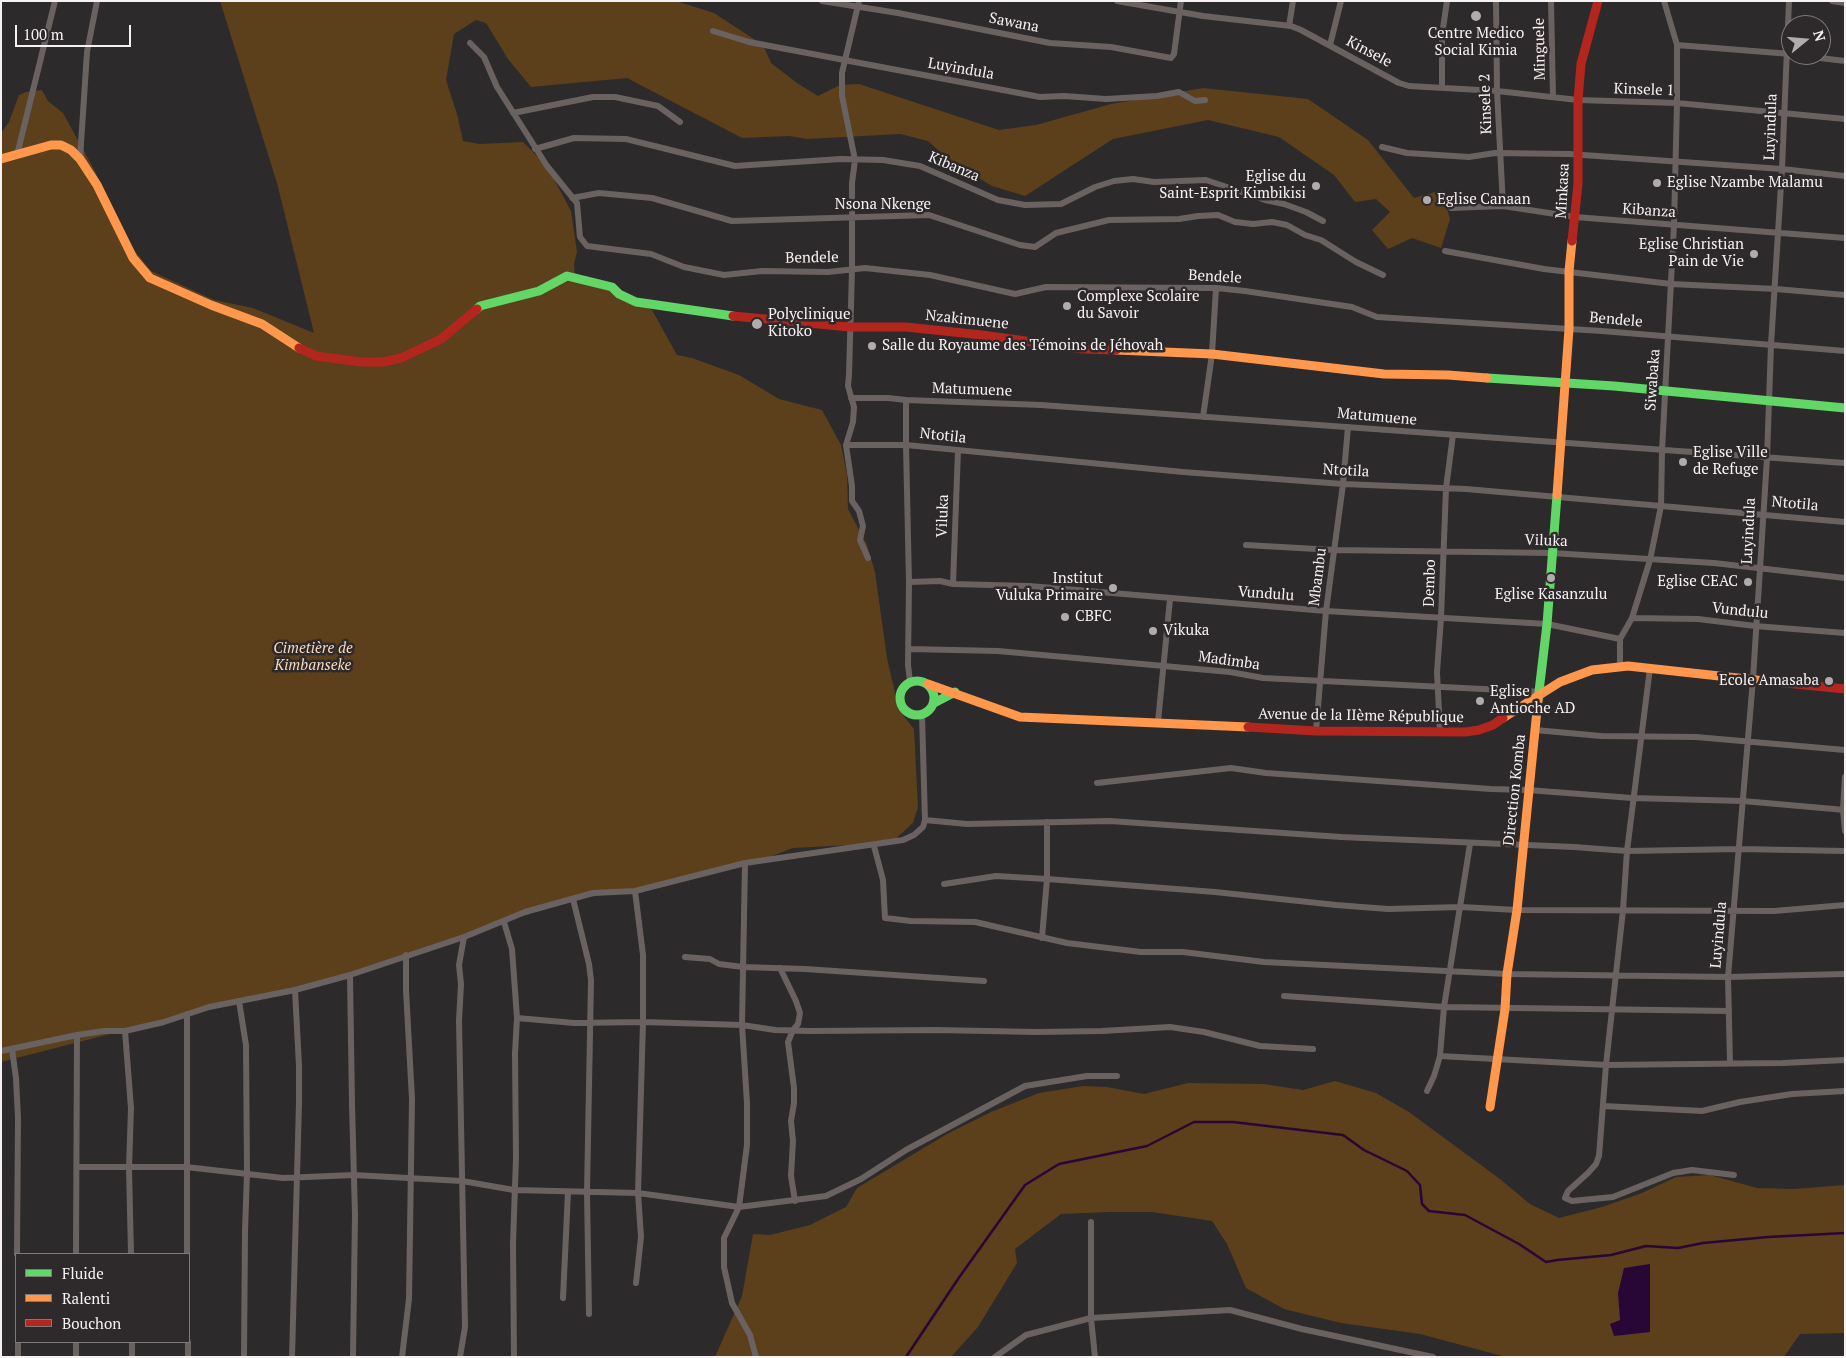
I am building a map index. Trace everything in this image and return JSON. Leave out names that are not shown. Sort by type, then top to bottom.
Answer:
[{"type":"street","points":[[17,155],[55,1]]},
{"type":"street","points":[[80,159],[87,52],[97,1]]},
{"type":"street","name":"Sawana","points":[[822,1],[858,4],[1050,43],[1111,47],[1171,58],[1174,54],[1179,12]]},
{"type":"street","name":"Kinsele","points":[[1117,1],[1179,12],[1289,26],[1330,45],[1400,83],[1410,86],[1442,88]]},
{"type":"street","points":[[1179,12],[1181,1]]},
{"type":"street","points":[[1289,26],[1293,1]]},
{"type":"street","points":[[1330,45],[1341,1]]},
{"type":"street","points":[[1442,88],[1442,35],[1447,1]]},
{"type":"street","name":"Kinsele 2","points":[[1496,1],[1503,206]]},
{"type":"street","name":"Minguele","points":[[1551,1],[1553,97]]},
{"type":"street","name":"Minkasa","points":[[1563,384],[1578,184],[1578,100],[1581,64],[1598,1]]},
{"type":"street","name":"Siwabaka","points":[[1620,666],[1620,639],[1632,618],[1650,560],[1661,506],[1662,451],[1672,284],[1677,103],[1677,45],[1664,1]]},
{"type":"street","name":"Luyindula","points":[[1789,1],[1789,15]]},
{"type":"street","points":[[1832,1],[1845,3]]},
{"type":"street","points":[[858,4],[842,73],[842,96],[855,160],[852,183],[852,270],[848,386],[854,408],[853,422],[846,446],[852,486],[852,500],[859,511],[863,526],[860,540],[868,558]]},
{"type":"street","name":"Luyindula","points":[[713,31],[749,42],[1040,97],[1064,96],[1106,99],[1157,96],[1179,92],[1195,101],[1205,100]]},
{"type":"street","points":[[470,44],[484,57],[497,87],[513,113],[547,166],[572,198]]},
{"type":"street","points":[[1677,45],[1781,53]]},
{"type":"street","points":[[1831,59],[1845,61]]},
{"type":"street","name":"Luyindula","points":[[1730,1062],[1728,977],[1743,801],[1767,458],[1771,345],[1776,289],[1788,65]]},
{"type":"street","name":"Kinsele 1","points":[[1442,88],[1498,91],[1578,100],[1677,103],[1845,119]]},
{"type":"street","points":[[513,113],[593,97],[615,97],[658,106],[680,122]]},
{"type":"street","name":"Kibanza","points":[[536,149],[574,138],[626,139],[735,166],[883,160],[920,166],[998,200],[1025,205],[1061,204],[1095,187],[1114,181],[1132,179],[1154,182],[1206,180],[1265,200],[1284,204],[1323,221]]},
{"type":"street","points":[[1,159],[52,145],[61,145],[71,150],[80,159]]},
{"type":"street","points":[[1382,147],[1426,155],[1470,157],[1500,153],[1578,155],[1782,169],[1845,176]]},
{"type":"street","name":"Nzakimuene","points":[[80,159],[97,185],[133,258],[150,278],[211,305],[262,324],[290,343],[316,356],[362,362],[383,362],[401,358],[442,339],[480,306],[539,291],[567,276],[612,286],[619,294],[636,302],[746,318],[850,327],[906,327],[1083,349],[1212,354],[1362,371],[1614,386],[1845,408]]},
{"type":"street","name":"Nsona Nkenge","points":[[572,198],[599,193],[652,198],[732,221],[929,215],[1020,245],[1035,247],[1056,233],[1109,220],[1179,219],[1218,215],[1235,222],[1253,224],[1272,222],[1287,225],[1321,240],[1356,262],[1383,275]]},
{"type":"street","name":"Bendele","points":[[572,198],[578,203],[580,237],[586,246],[651,254],[684,267],[724,275],[762,271],[828,272],[865,268],[930,275],[1015,294],[1046,287],[1216,288],[1352,307],[1377,318],[1568,329],[1845,351]]},
{"type":"street","name":"Kibanza","points":[[1451,208],[1503,206],[1575,218],[1845,238]]},
{"type":"street","points":[[1445,252],[1544,269],[1672,284],[1776,289],[1845,296]]},
{"type":"street","points":[[1203,417],[1212,354],[1216,288]]},
{"type":"street","name":"Direction Komba","points":[[1490,1107],[1505,1009],[1535,730],[1542,693],[1551,553],[1561,442],[1563,384]]},
{"type":"street","name":"Matumuene","points":[[851,398],[1041,405],[1845,463]]},
{"type":"street","points":[[906,400],[910,681]]},
{"type":"street","name":"Mbambu","points":[[1316,731],[1326,611],[1343,484],[1348,427]]},
{"type":"street","name":"Dembo","points":[[1440,732],[1437,672],[1446,488],[1453,435]]},
{"type":"street","name":"Ntotila","points":[[846,446],[906,445],[1183,472],[1343,484],[1446,488],[1845,522]]},
{"type":"street","name":"Viluka","points":[[952,584],[958,450]]},
{"type":"street","name":"Viluka","points":[[1246,545],[1334,550],[1551,553],[1714,563],[1845,578]]},
{"type":"street","name":"Vundulu","points":[[909,582],[1029,586],[1326,611],[1547,624],[1620,639]]},
{"type":"street","points":[[1158,722],[1170,599]]},
{"type":"street","name":"Vundulu","points":[[1632,618],[1698,619],[1755,626],[1845,633]]},
{"type":"street","name":"Madimba","points":[[909,649],[998,651],[1230,672],[1263,678],[1439,688],[1509,689],[1542,693]]},
{"type":"street","name":"Avenue de la IIème République","points":[[928,684],[955,692],[1020,717],[1158,722],[1316,731],[1440,732],[1466,732],[1493,725],[1574,675],[1620,666],[1845,689]]},
{"type":"street","points":[[1650,668],[1642,737],[1632,798],[1599,1156],[1596,1164],[1566,1194],[1565,1198],[1572,1201],[1613,1198],[1673,1173],[1692,1170],[1734,1176]]},
{"type":"street","points":[[920,680],[928,684],[933,689],[934,703],[930,710],[922,715],[912,715],[900,703],[900,694],[904,686],[910,681],[920,680]]},
{"type":"street","points":[[934,703],[955,692]]},
{"type":"street","points":[[1,1051],[78,1035],[104,1031],[125,1031],[164,1022],[209,1007],[239,1002],[272,993],[295,990],[350,975],[464,937],[525,912],[593,892],[635,891],[745,863],[874,846],[903,840],[914,835],[926,820],[922,715]]},
{"type":"street","points":[[1535,730],[1602,736],[1696,737],[1845,750]]},
{"type":"street","points":[[1097,783],[1231,768],[1286,774],[1491,789],[1632,798],[1743,801],[1844,810]]},
{"type":"street","points":[[1845,776],[1845,831]]},
{"type":"street","points":[[926,820],[967,824],[1110,821],[1470,844],[1627,851],[1739,849],[1845,851]]},
{"type":"street","points":[[1042,938],[1047,879],[1047,822]]},
{"type":"street","points":[[1427,1091],[1440,1056],[1444,1007],[1470,844]]},
{"type":"street","points":[[874,846],[883,880],[885,918],[911,921],[975,922],[1067,944],[1141,952],[1183,952],[1264,962],[1508,974],[1728,977],[1845,974]]},
{"type":"street","points":[[745,863],[742,1026],[747,1103],[747,1137],[739,1207],[724,1238],[724,1267],[732,1303],[750,1335],[756,1357]]},
{"type":"street","points":[[944,884],[996,876],[1215,892],[1379,908],[1461,907],[1517,910],[1733,912],[1774,911],[1845,905]]},
{"type":"street","points":[[635,891],[642,955],[644,1022],[638,1192],[641,1237],[636,1283]]},
{"type":"street","points":[[573,899],[589,964],[591,980],[588,1192],[589,1314]]},
{"type":"street","points":[[504,922],[512,949],[517,1018],[515,1053],[514,1357]]},
{"type":"street","points":[[460,1357],[464,1327],[458,1021],[461,984],[459,966],[464,937]]},
{"type":"street","points":[[402,1357],[409,1299],[412,1099],[406,956]]},
{"type":"street","points":[[685,957],[710,959],[719,964],[743,967],[984,981]]},
{"type":"street","points":[[780,968],[800,1013],[798,1024],[788,1042],[794,1088],[791,1121],[793,1141],[791,1176],[795,1201]]},
{"type":"street","points":[[350,975],[356,1215],[353,1357]]},
{"type":"street","points":[[292,1357],[299,1066],[295,990]]},
{"type":"street","points":[[1284,996],[1444,1007],[1729,1011]]},
{"type":"street","points":[[239,1002],[246,1045],[248,1172],[245,1231],[244,1357]]},
{"type":"street","points":[[187,1014],[187,1253]]},
{"type":"street","points":[[517,1018],[591,1024],[644,1022],[793,1030],[1037,1032],[1170,1027],[1204,1032],[1260,1046],[1312,1049]]},
{"type":"street","points":[[125,1031],[131,1108],[129,1168],[131,1253]]},
{"type":"street","points":[[76,1253],[78,1035]]},
{"type":"street","points":[[12,1049],[18,1118],[17,1253]]},
{"type":"street","points":[[1440,1056],[1606,1065],[1845,1060]]},
{"type":"street","points":[[77,1167],[186,1166],[297,1178],[354,1176],[462,1181],[514,1190],[638,1192],[739,1207],[826,1196],[861,1179],[906,1150],[1025,1086],[1087,1076],[1117,1076]]},
{"type":"street","points":[[1603,1106],[1702,1112],[1740,1102],[1792,1094],[1845,1091]]},
{"type":"street","points":[[564,1298],[568,1192]]},
{"type":"street","points":[[1091,1222],[1091,1318],[1095,1357]]},
{"type":"street","points":[[995,1357],[1026,1335],[1091,1318],[1230,1310],[1302,1329],[1433,1357]]},
{"type":"street","points":[[18,1343],[18,1357]]},
{"type":"street","points":[[76,1343],[76,1357]]},
{"type":"street","points":[[132,1343],[132,1357]]},
{"type":"street","points":[[188,1343],[188,1357]]},
{"type":"green space","name":"Cimetière de Kimbanseke","points":[[220,1],[676,1],[714,13],[763,45],[771,63],[818,96],[840,85],[859,84],[999,130],[1036,125],[1111,104],[1203,88],[1308,99],[1368,140],[1414,198],[1442,190],[1450,219],[1441,248],[1412,238],[1388,249],[1372,230],[1390,212],[1376,199],[1355,202],[1334,175],[1279,137],[1208,120],[1113,139],[1025,196],[992,186],[952,162],[928,141],[900,134],[807,139],[789,136],[742,138],[627,78],[531,87],[508,59],[486,23],[476,20],[454,34],[446,80],[463,141],[479,144],[523,142],[547,166],[571,211],[577,252],[574,264],[575,277],[598,282],[652,310],[677,355],[692,358],[739,375],[779,399],[822,410],[841,445],[847,475],[848,509],[867,545],[875,572],[887,658],[899,710],[914,729],[918,807],[913,823],[891,843],[793,848],[756,862],[635,891],[573,899],[350,975],[239,1001],[1,1062],[1,133],[9,122],[19,95],[42,90],[48,101],[63,113],[95,171],[132,247],[151,271],[214,300],[253,308],[314,333],[277,183]]},
{"type":"green space","points":[[1335,1081],[1376,1093],[1409,1112],[1500,1179],[1530,1204],[1559,1218],[1602,1207],[1642,1193],[1676,1177],[1710,1175],[1757,1188],[1794,1189],[1845,1185],[1845,1333],[1800,1334],[1784,1357],[1506,1357],[1420,1334],[1341,1323],[1284,1309],[1246,1288],[1227,1244],[1212,1221],[1152,1212],[1111,1212],[1061,1214],[1015,1249],[1017,1263],[978,1327],[951,1357],[715,1357],[742,1296],[753,1234],[770,1235],[810,1225],[846,1207],[857,1188],[947,1134],[991,1112],[1039,1093],[1083,1086],[1107,1087],[1144,1094],[1188,1083],[1264,1084],[1303,1090]]},
{"type":"shaded area","points":[[1650,1264],[1650,1332],[1614,1336],[1610,1324],[1620,1320],[1618,1293],[1624,1268]]},
{"type":"waterway","points":[[906,1357],[958,1279],[1025,1185],[1059,1164],[1147,1146],[1194,1122],[1233,1122],[1343,1135],[1364,1150],[1407,1171],[1420,1185],[1422,1204],[1429,1211],[1465,1215],[1519,1244],[1546,1262],[1611,1255],[1646,1246],[1678,1248],[1703,1243],[1768,1237],[1845,1233]]},
{"type":"traffic: fast","points":[[477,309],[480,306],[539,291],[567,276],[612,287],[619,294],[636,302],[733,316]]},
{"type":"traffic: fast","points":[[1487,378],[1614,386],[1845,408]]},
{"type":"traffic: fast","points":[[1538,700],[1547,624],[1557,495]]},
{"type":"traffic: fast","points":[[917,681],[924,682],[929,686],[933,691],[934,698],[933,705],[929,710],[924,714],[917,715],[910,714],[905,710],[901,705],[900,698],[901,691],[905,686],[910,682],[917,681]]},
{"type":"traffic: fast","points":[[934,703],[955,692]]},
{"type":"traffic: slow","points":[[1,159],[51,145],[61,145],[71,150],[80,159],[97,185],[133,258],[150,278],[211,305],[262,324],[299,348]]},
{"type":"traffic: slow","points":[[1557,495],[1569,329],[1569,271],[1572,241]]},
{"type":"traffic: slow","points":[[1116,350],[1212,354],[1384,374],[1487,378]]},
{"type":"traffic: slow","points":[[1503,718],[1560,682],[1592,670],[1628,666],[1765,681]]},
{"type":"traffic: slow","points":[[928,684],[1020,717],[1248,727]]},
{"type":"traffic: slow","points":[[1490,1107],[1505,1009],[1507,974],[1517,910],[1538,700]]},
{"type":"traffic: jam","points":[[1572,241],[1578,184],[1578,100],[1581,64],[1598,1]]},
{"type":"traffic: jam","points":[[299,348],[316,356],[361,362],[383,362],[401,358],[441,339],[477,309]]},
{"type":"traffic: jam","points":[[733,316],[850,327],[906,327],[1083,349],[1116,350]]},
{"type":"traffic: jam","points":[[1765,681],[1845,689]]},
{"type":"traffic: jam","points":[[1248,727],[1316,731],[1465,732],[1493,725],[1503,718]]},
{"type":"place","name":"Centre Medico Social Kimia","points":[[1476,16]]},
{"type":"place","name":"Eglise Nzambe Malamu","points":[[1657,183]]},
{"type":"place","name":"Eglise du Saint-Esprit Kimbikisi","points":[[1316,186]]},
{"type":"place","name":"Eglise Canaan","points":[[1427,200]]},
{"type":"place","name":"Eglise Christian Pain de Vie","points":[[1754,254]]},
{"type":"place","name":"Complexe Scolaire du Savoir","points":[[1067,306]]},
{"type":"place","name":"Polyclinique Kitoko","points":[[757,324]]},
{"type":"place","name":"Salle du Royaume des Témoins de Jéhovah","points":[[872,346]]},
{"type":"place","name":"Eglise Ville de Refuge","points":[[1683,462]]},
{"type":"place","name":"Eglise Kasanzulu","points":[[1551,578]]},
{"type":"place","name":"Eglise CEAC","points":[[1748,582]]},
{"type":"place","name":"Institut Vuluka Primaire","points":[[1113,588]]},
{"type":"place","name":"CBFC","points":[[1065,617]]},
{"type":"place","name":"Vikuka","points":[[1153,631]]},
{"type":"place","name":"Ecole Amasaba","points":[[1829,681]]},
{"type":"place","name":"Eglise Antioche AD","points":[[1480,701]]}]
